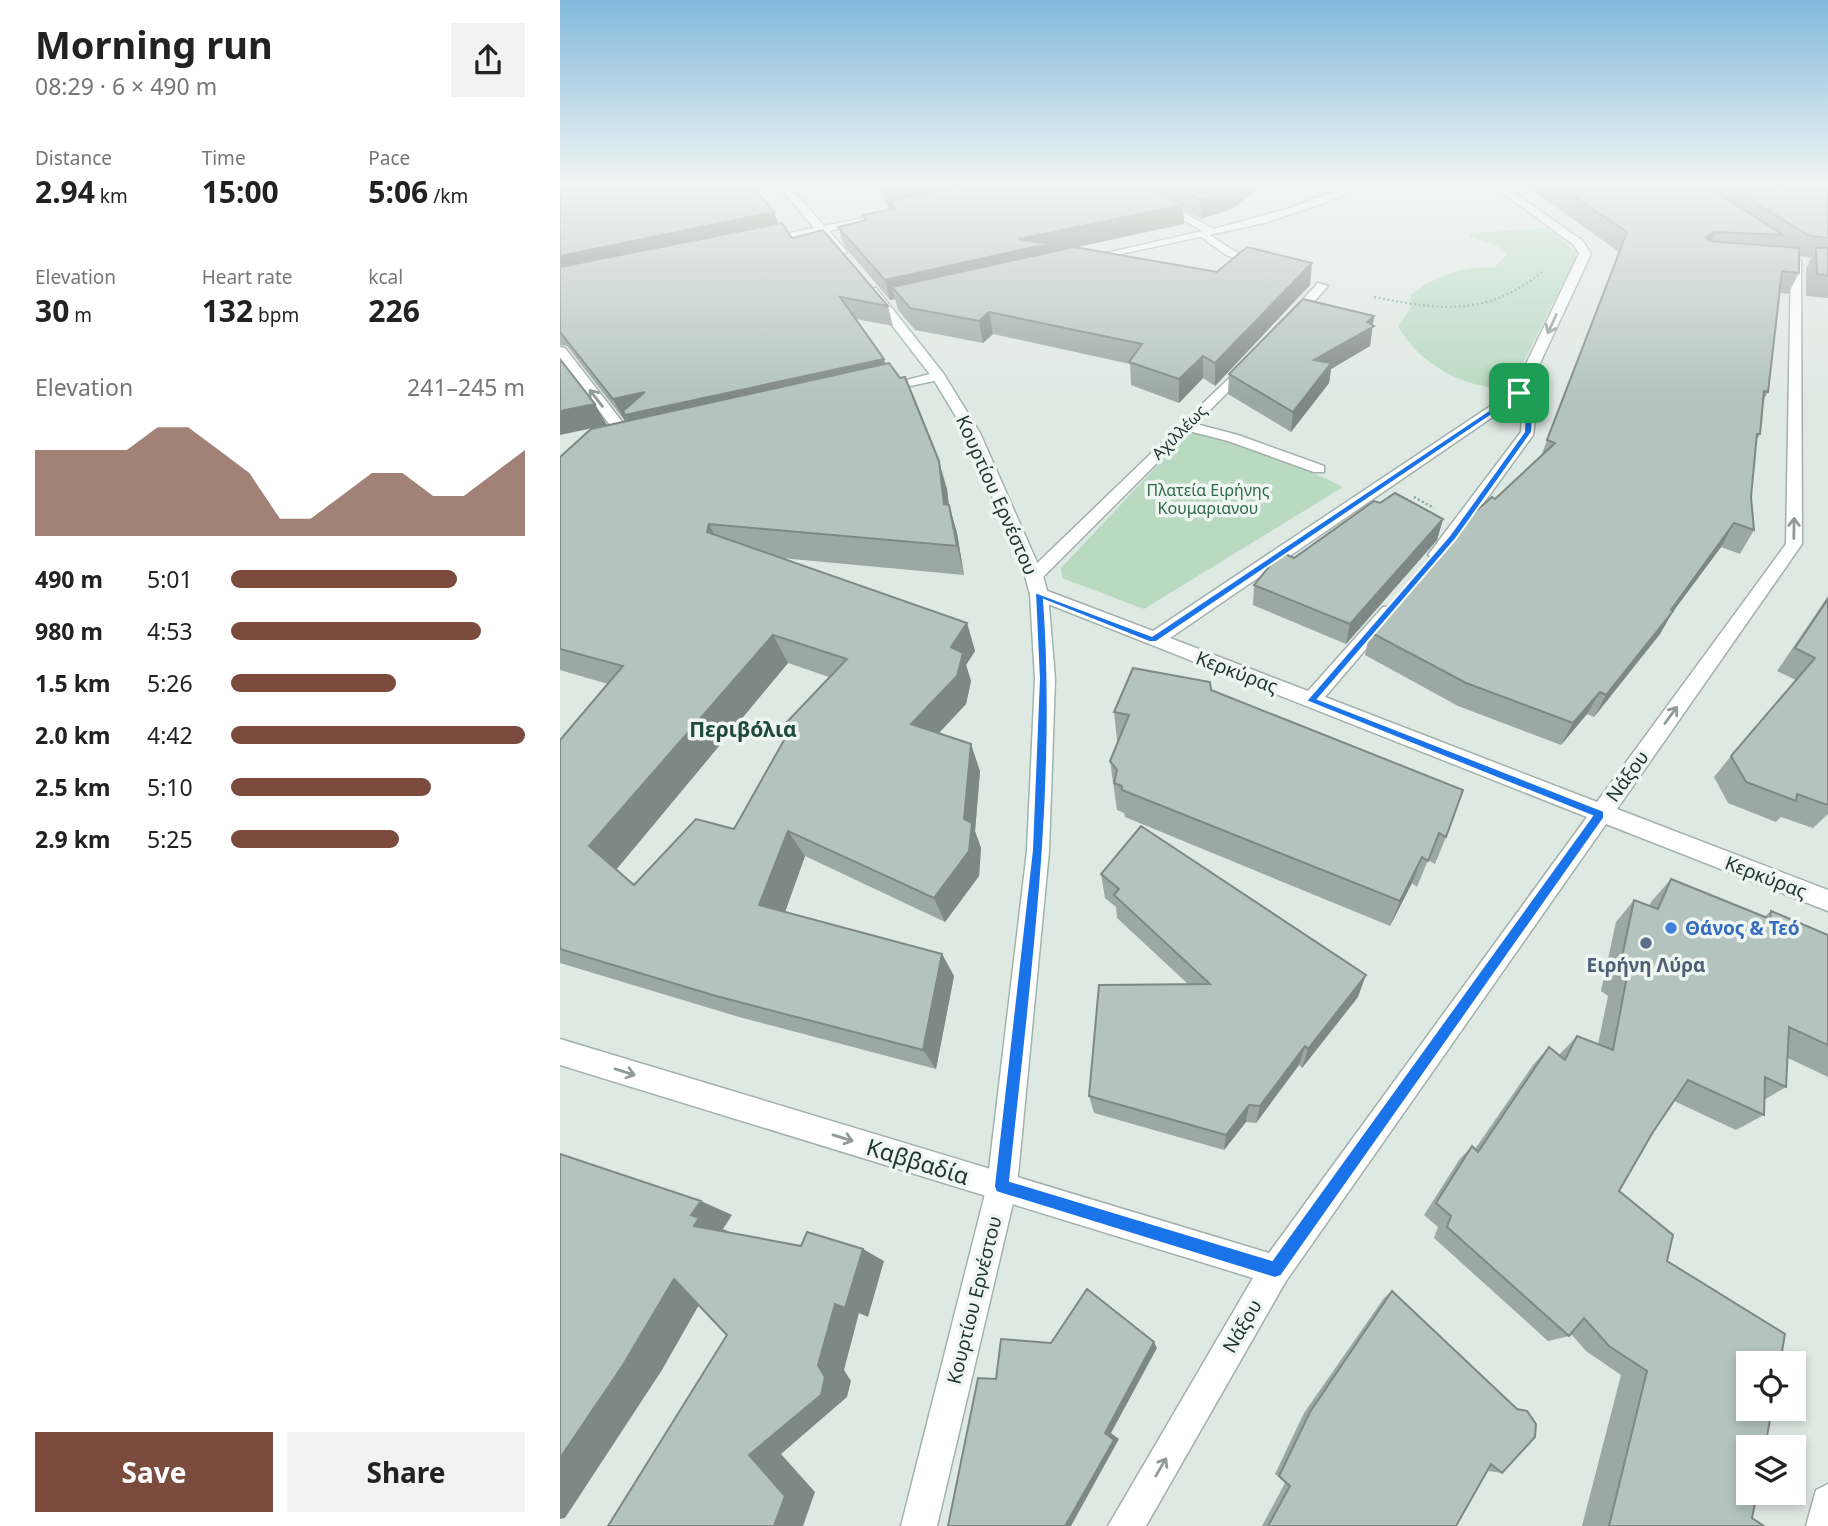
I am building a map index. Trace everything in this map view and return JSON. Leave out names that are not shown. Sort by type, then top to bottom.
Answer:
[{"type":"street","name":"Κουρτίου Ερνέστου","points":[[844,256],[891,305],[973,433],[1037,585],[1045,679],[1038,850],[1002,1186],[919,1526]]},
{"type":"street","points":[[1072,264],[1106,256]]},
{"type":"street","points":[[1237,256],[1265,266]]},
{"type":"street","points":[[1153,640],[1519,393],[1584,256]]},
{"type":"street","name":"Νάξου","points":[[1126,1526],[1275,1270],[1794,544],[1793,261]]},
{"type":"street","points":[[1279,332],[1322,286]]},
{"type":"street","name":"Αχιλλέως","points":[[1037,585],[1186,426],[1262,350]]},
{"type":"street","points":[[560,351],[632,444]]},
{"type":"street","points":[[871,391],[938,376]]},
{"type":"street","points":[[1425,569],[1463,523],[1528,432],[1529,412],[1519,393]]},
{"type":"street","points":[[1186,426],[1233,438],[1319,469]]},
{"type":"street","name":"Κερκύρας","points":[[1037,585],[1153,640],[1828,901]]},
{"type":"street","points":[[1311,701],[1399,599]]},
{"type":"street","name":"Καββαδία","points":[[560,1052],[1275,1270]]},
{"type":"street","points":[[1824,1526],[1828,1502]]},
{"type":"path","points":[[1374,297],[1459,307],[1503,300],[1542,272],[1550,256]]},
{"type":"path","points":[[1388,483],[1463,523]]},
{"type":"green space","points":[[1505,256],[1576,256],[1510,389],[1477,385],[1445,372],[1418,352],[1398,326],[1410,309],[1411,295],[1429,282],[1461,270],[1494,268]]},
{"type":"green space","name":"Πλατεία Ειρήνης Κουμαριανου","points":[[1189,432],[1268,455],[1343,487],[1144,609],[1062,578],[1061,568]]},
{"type":"building","points":[[614,256],[845,256],[888,306],[840,297],[884,359],[625,415],[623,411],[645,392],[613,399],[560,332],[560,267]]},
{"type":"building","points":[[864,256],[992,256],[885,280]]},
{"type":"building","points":[[1032,256],[1127,256],[1217,272],[1236,256],[1284,256],[1312,263],[1215,363],[1203,356],[1179,379],[1129,362],[1142,344],[989,312],[979,321],[910,308],[892,287]]},
{"type":"building","points":[[1618,256],[1799,256],[1799,273],[1782,271],[1768,392],[1764,391],[1760,434],[1757,434],[1751,497],[1754,530],[1734,523],[1671,610],[1673,611],[1606,695],[1600,692],[1573,723],[1466,683],[1370,632],[1468,518],[1492,497],[1495,499],[1555,443],[1547,440]]},
{"type":"building","points":[[1816,256],[1828,256],[1828,276],[1817,274]]},
{"type":"building","points":[[1303,299],[1374,316],[1367,322],[1374,326],[1314,360],[1331,363],[1293,412],[1229,374]]},
{"type":"building","points":[[560,359],[595,404],[560,411]]},
{"type":"building","points":[[889,363],[900,378],[905,377],[939,461],[944,504],[949,505],[957,546],[709,524],[707,532],[967,623],[951,647],[963,653],[957,676],[911,724],[971,744],[964,819],[972,823],[969,851],[934,898],[788,831],[759,905],[942,954],[923,1050],[716,996],[560,949],[560,740],[623,666],[560,649],[560,457],[591,429]],"holes":[[[773,635],[847,659],[786,723],[792,726],[734,829],[696,819],[634,885],[589,846]]]},
{"type":"building","points":[[1395,493],[1443,519],[1350,624],[1254,585],[1281,552],[1294,558],[1374,501],[1380,503]]},
{"type":"building","points":[[1828,599],[1828,805],[1797,794],[1796,801],[1746,782],[1731,756],[1815,658],[1795,648]]},
{"type":"building","points":[[1133,668],[1210,682],[1211,690],[1463,790],[1446,837],[1439,833],[1428,861],[1422,857],[1400,901],[1122,790],[1122,786],[1114,783],[1117,770],[1110,761],[1129,715],[1114,712]]},
{"type":"building","points":[[1141,826],[1366,975],[1308,1049],[1305,1046],[1260,1106],[1249,1105],[1226,1135],[1089,1096],[1099,985],[1210,984],[1114,895],[1119,889],[1101,874]]},
{"type":"building","points":[[1671,879],[1770,919],[1771,911],[1828,935],[1828,1045],[1789,1027],[1786,1087],[1765,1077],[1764,1115],[1688,1080],[1653,1132],[1619,1191],[1673,1235],[1667,1261],[1785,1334],[1782,1351],[1736,1351],[1736,1421],[1770,1421],[1767,1435],[1736,1435],[1736,1505],[1755,1505],[1752,1518],[1764,1526],[1609,1526],[1647,1371],[1609,1346],[1584,1318],[1569,1336],[1447,1227],[1451,1216],[1436,1203],[1472,1146],[1478,1152],[1549,1047],[1565,1060],[1577,1036],[1613,1050],[1627,976],[1619,971],[1634,900],[1658,909]]},
{"type":"building","points":[[560,1154],[701,1201],[691,1215],[699,1218],[694,1226],[801,1246],[807,1232],[863,1249],[845,1308],[835,1304],[818,1365],[825,1377],[821,1395],[749,1455],[785,1496],[774,1526],[608,1526],[727,1335],[674,1279],[623,1365],[560,1458]]},
{"type":"building","points":[[1087,1289],[1154,1342],[1105,1433],[1114,1440],[1065,1526],[948,1526],[978,1378],[996,1379],[1001,1339],[1051,1343]]},
{"type":"building","points":[[1392,1291],[1517,1409],[1527,1411],[1536,1424],[1535,1437],[1502,1473],[1491,1464],[1456,1526],[1268,1526],[1290,1486],[1279,1476],[1310,1412]]},
{"type":"place","name":"Θάνος & Τεό","points":[[1671,928]]},
{"type":"place","name":"Ειρήνη Λύρα","points":[[1646,943]]},
{"type":"district","name":"Περιβόλια","points":[[743,729]]},
{"type":"route","points":[[1519,393],[1529,412],[1528,432],[1452,538],[1311,701],[1600,814],[1275,1270],[1002,1186],[1038,850],[1045,679],[1039,594],[1153,640],[1519,393]]}]
